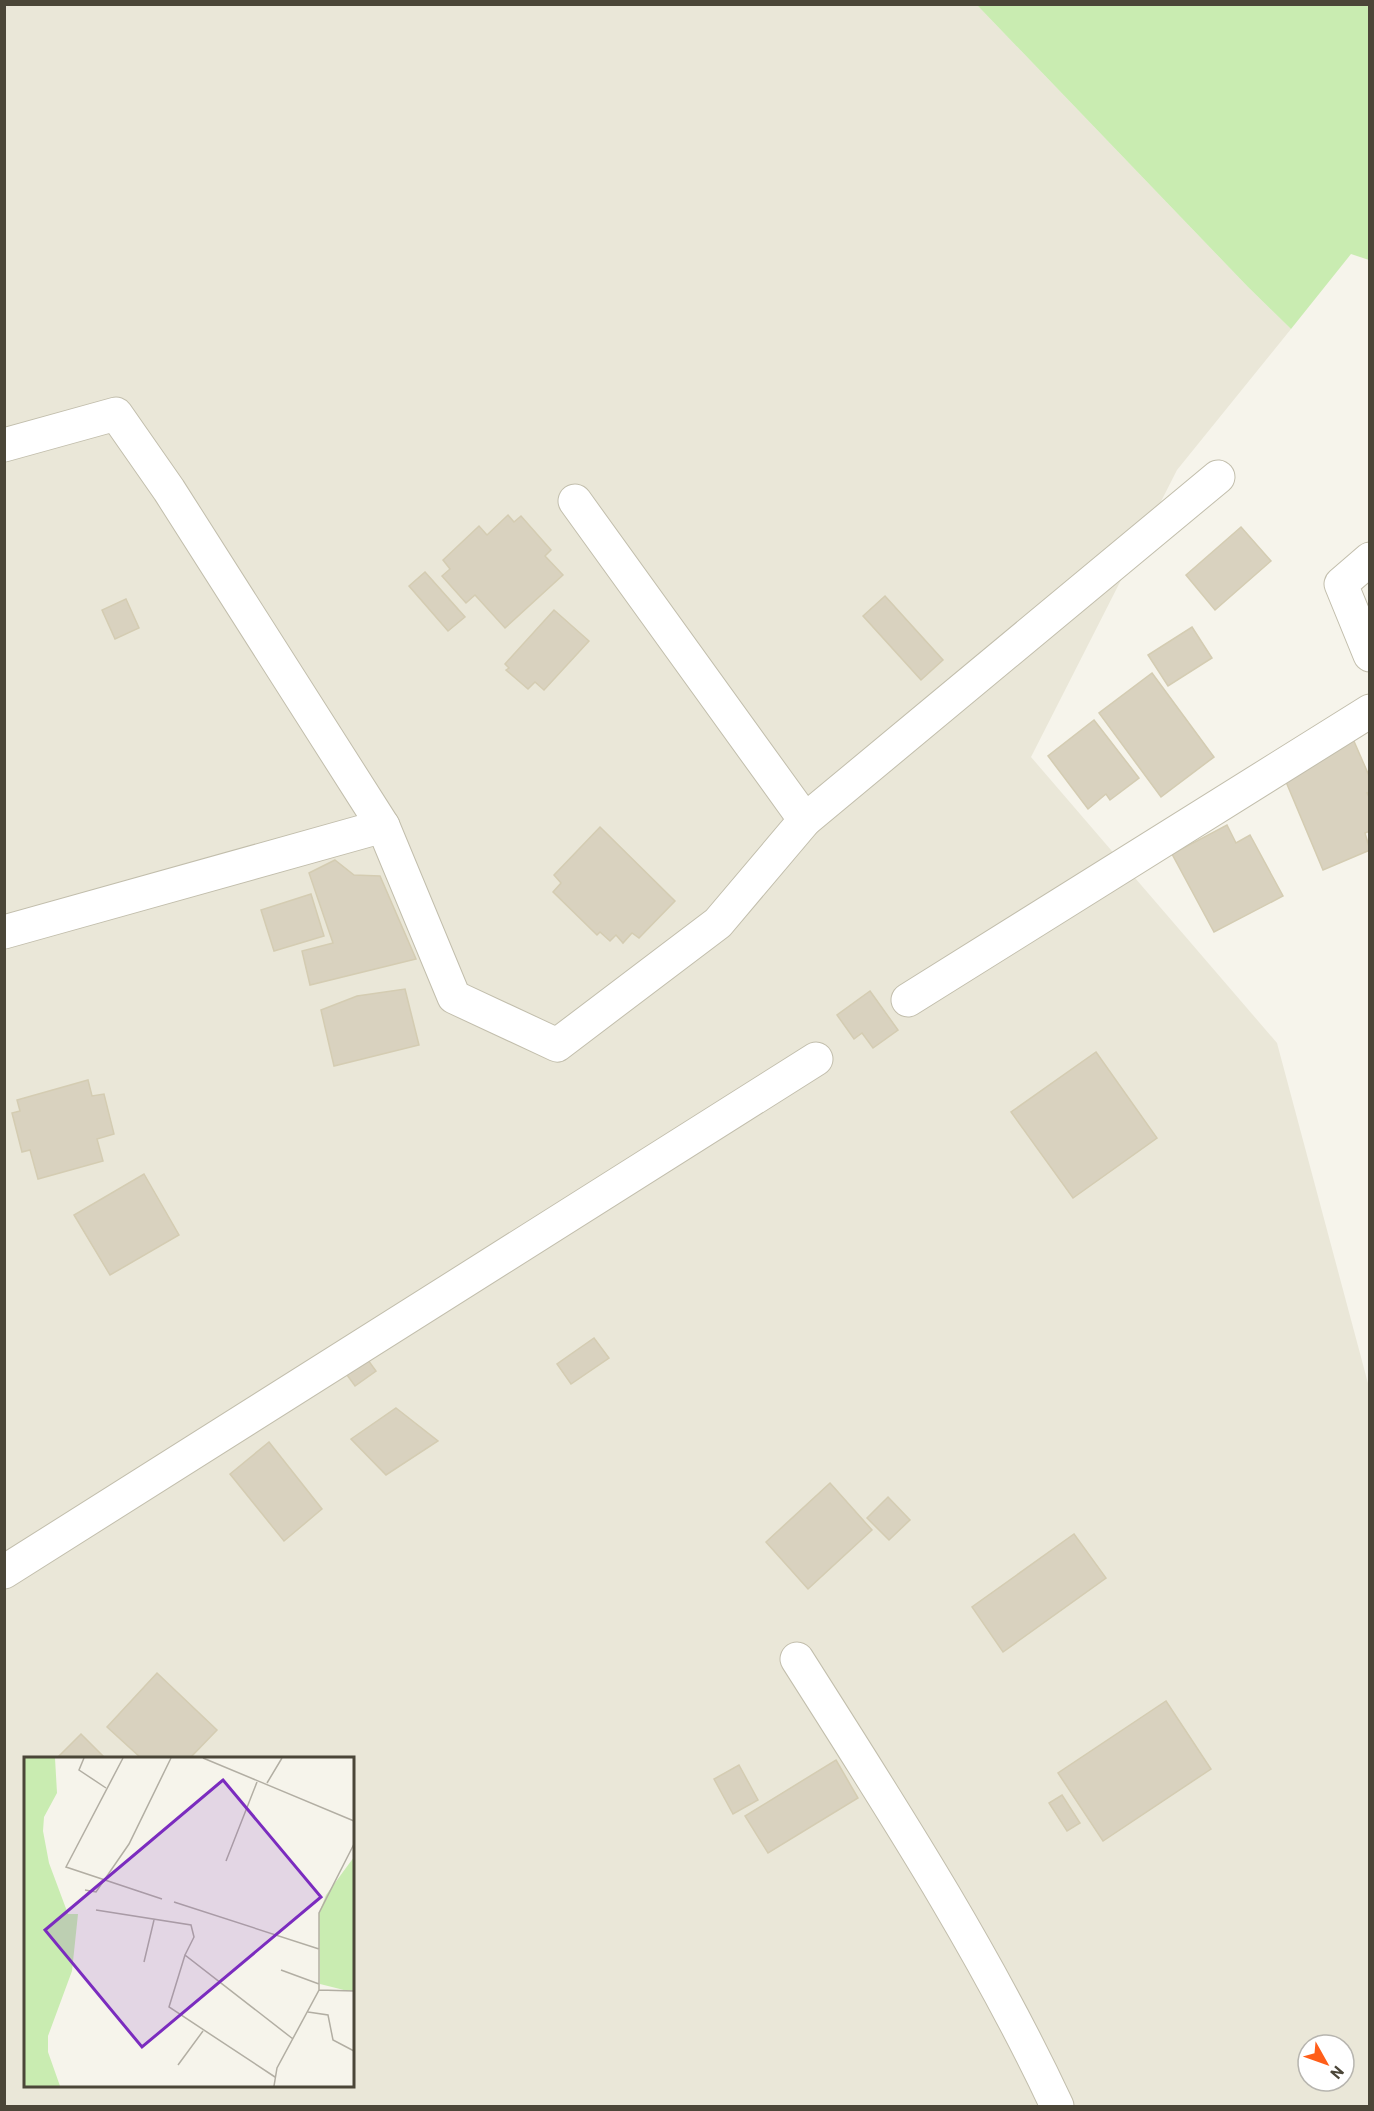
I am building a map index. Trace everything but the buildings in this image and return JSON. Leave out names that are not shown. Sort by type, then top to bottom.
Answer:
[{"type":"street","points":[[4,445],[117,414],[383,826],[454,997],[557,1045],[718,923],[805,820],[1218,477]]},
{"type":"street","points":[[575,501],[805,820]]},
{"type":"street","points":[[1370,559],[1341,584],[1370,655]]},
{"type":"street","points":[[908,1000],[1370,711]]},
{"type":"street","points":[[4,932],[383,826]]},
{"type":"street","points":[[4,1572],[816,1059]]},
{"type":"street","points":[[797,1659],[905,1830],[1022,2030],[1057,2106]]},
{"type":"shaded area","points":[[5,5],[977,5],[1291,329],[1177,470],[1031,757],[1277,1043],[1369,1387],[1369,2106],[5,2106]]},
{"type":"green space","points":[[977,5],[1369,5],[1369,260],[1351,254],[1291,329]]}]
